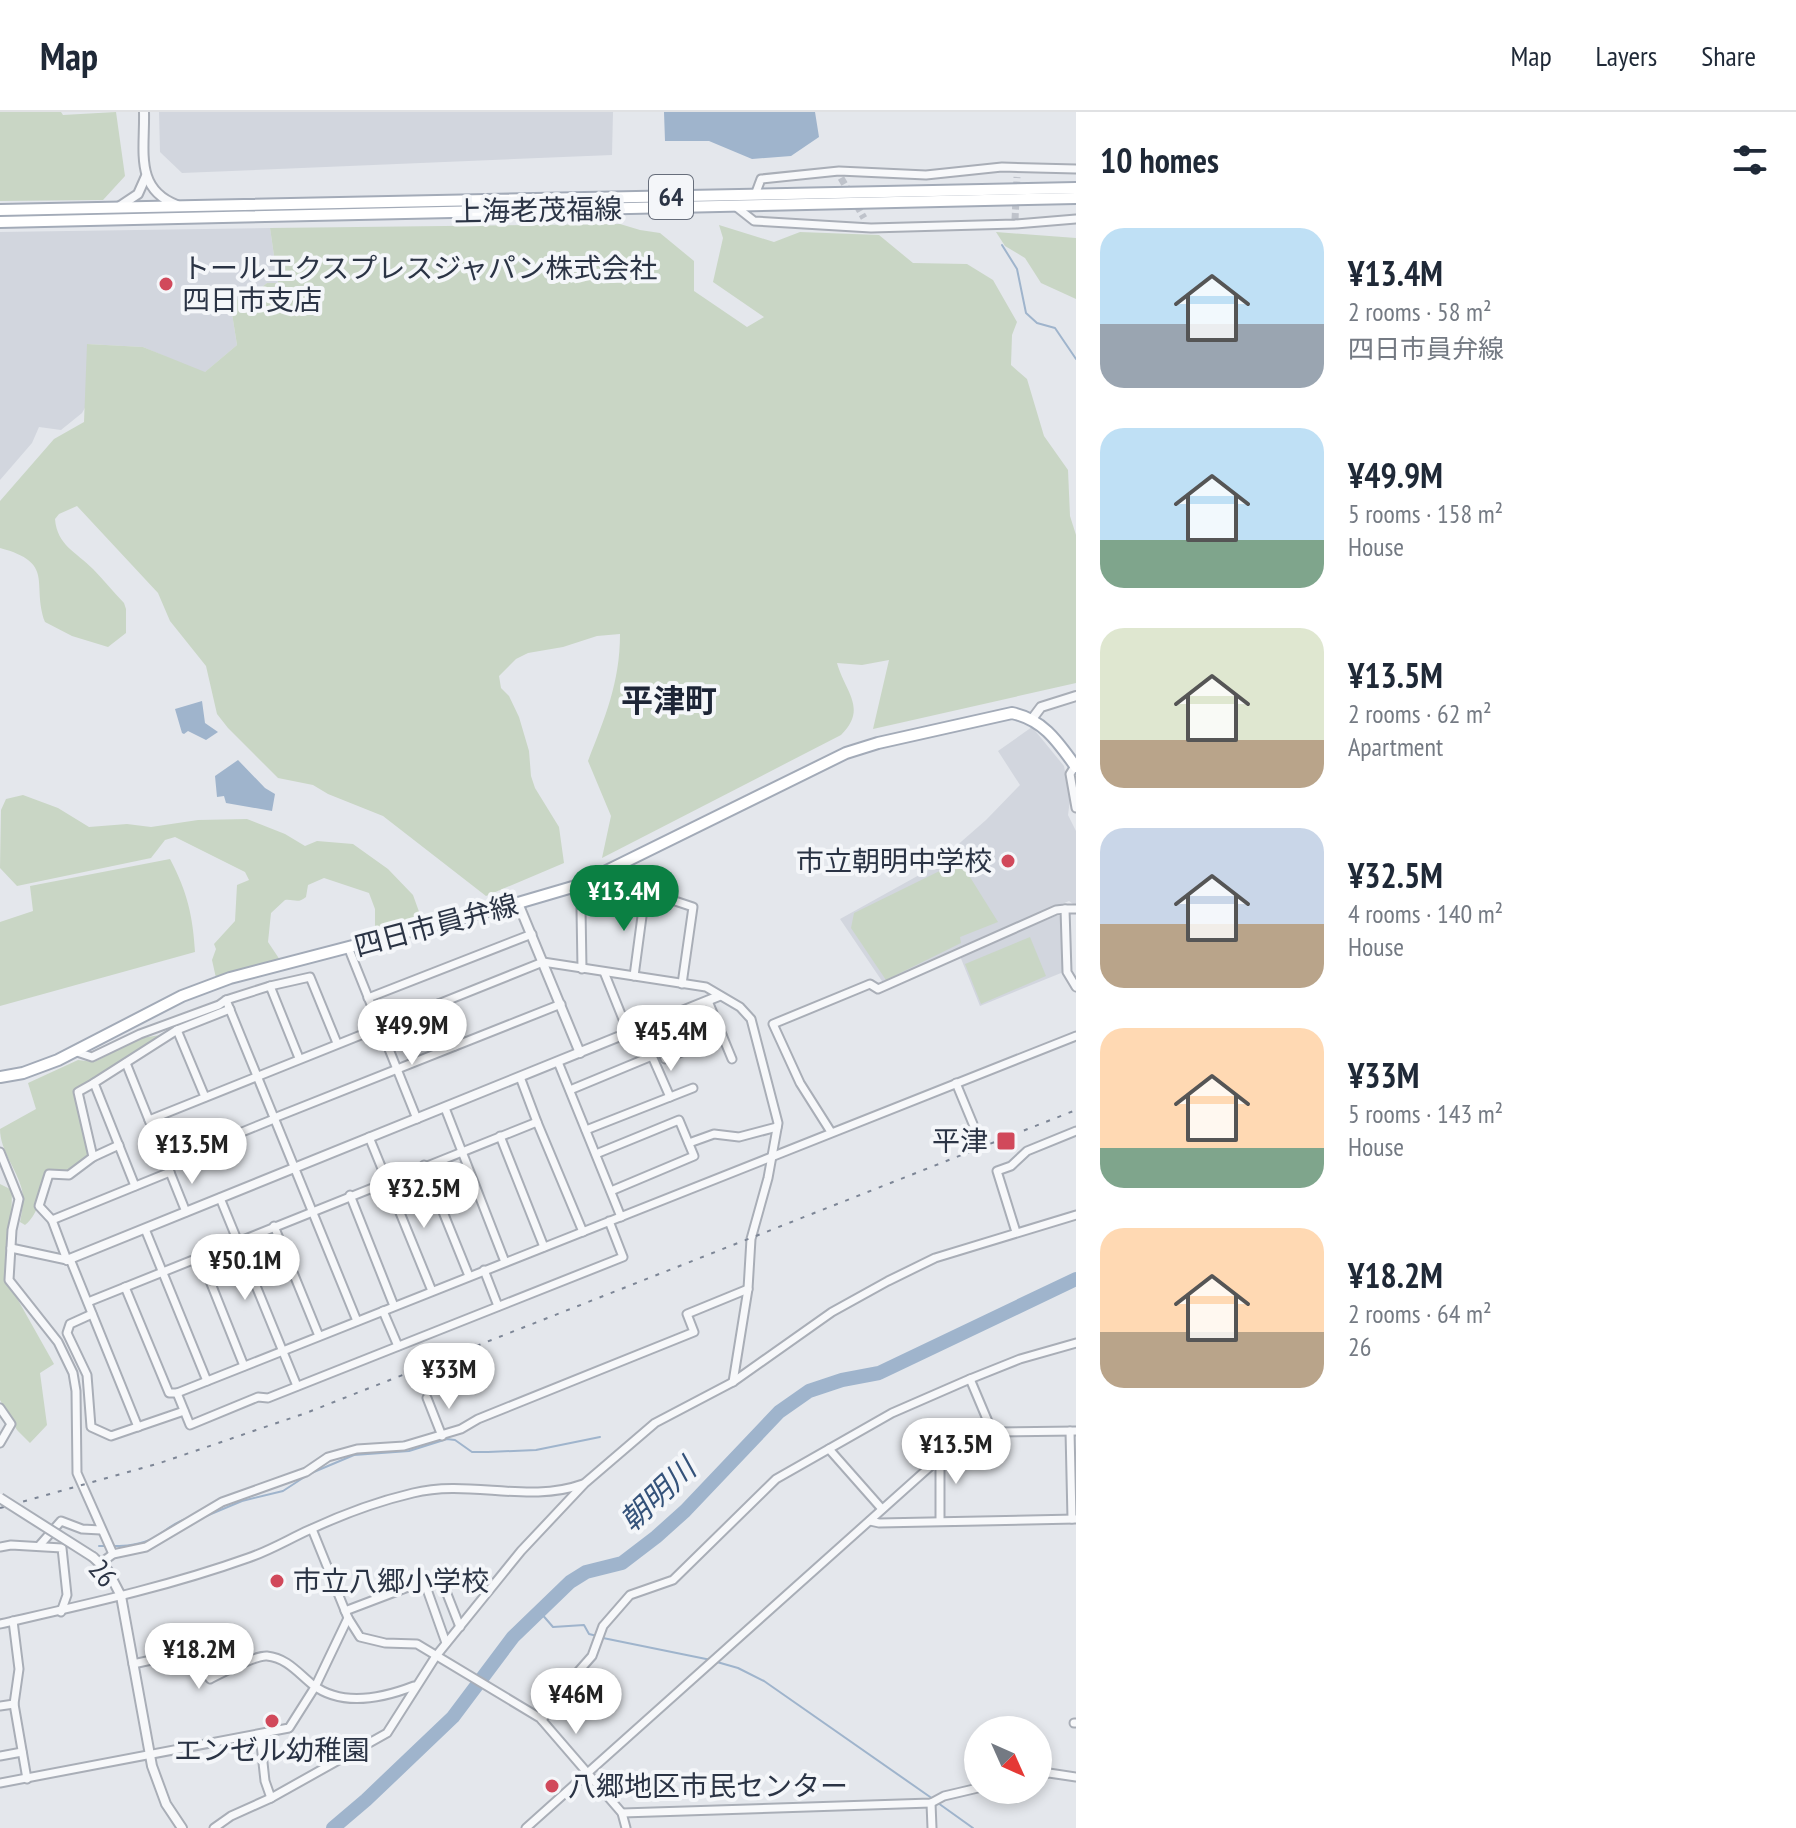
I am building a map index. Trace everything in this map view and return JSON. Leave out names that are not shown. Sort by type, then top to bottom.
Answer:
[{"type":"main road","name":"上海老茂福線","points":[[0,210],[1076,188]]},
{"type":"main road","name":"上海老茂福線","points":[[0,222],[1076,198]]},
{"type":"main road","name":"四日市員弁線","points":[[0,1077],[33,1069],[77,1052],[182,996],[230,978],[576,886],[846,753],[1012,713],[1032,719]]},
{"type":"main road","points":[[1032,719],[1057,740],[1074,769]]},
{"type":"street","points":[[116,208],[138,194],[146,176],[144,112]]},
{"type":"street","points":[[1017,167],[1017,177]]},
{"type":"street","points":[[755,195],[761,179],[865,171],[926,175],[1017,167],[1076,169]]},
{"type":"street","points":[[146,176],[156,195],[182,207]]},
{"type":"street","points":[[735,206],[754,221],[871,228],[1076,219]]},
{"type":"street","points":[[864,218],[871,228]]},
{"type":"street","points":[[1032,719],[1041,707],[1076,696]]},
{"type":"street","points":[[1074,769],[1076,783]]},
{"type":"street","points":[[1074,769],[1076,808]]},
{"type":"street","points":[[634,976],[645,894]]},
{"type":"street","points":[[582,969],[581,908],[654,894],[693,907],[682,984]]},
{"type":"street","points":[[518,903],[580,1053]]},
{"type":"street","points":[[1065,909],[1067,972],[1076,987]]},
{"type":"street","points":[[831,1132],[800,1083],[773,1024],[870,984],[878,989],[1056,910],[1076,909]]},
{"type":"street","points":[[368,998],[532,934]]},
{"type":"street","points":[[1066,943],[1076,942]]},
{"type":"street","points":[[348,947],[417,1119]]},
{"type":"street","points":[[149,1120],[543,962],[706,987],[740,1007],[751,1019],[776,1109],[777,1127],[768,1178],[751,1239],[748,1289],[733,1382]]},
{"type":"street","points":[[604,972],[629,1034]]},
{"type":"street","points":[[93,1157],[78,1092],[177,1030],[228,1004],[270,986],[310,977],[337,1043]]},
{"type":"street","points":[[270,986],[299,1058]]},
{"type":"street","points":[[11,1248],[69,1259],[719,996]]},
{"type":"street","points":[[708,1001],[732,1059]]},
{"type":"street","points":[[77,1052],[92,1057],[140,1034],[228,1004]]},
{"type":"street","points":[[228,1004],[357,1321]]},
{"type":"street","points":[[438,1004],[455,1046]]},
{"type":"street","points":[[166,1163],[561,1004]]},
{"type":"street","points":[[651,1024],[665,1059],[722,1035]]},
{"type":"street","points":[[177,1030],[205,1097]]},
{"type":"street","points":[[125,1287],[169,1393],[177,1393],[1076,1036]]},
{"type":"street","points":[[570,1090],[652,1056],[670,1097]]},
{"type":"street","points":[[558,1062],[621,1217]]},
{"type":"street","points":[[126,1063],[186,1212]]},
{"type":"street","points":[[520,1077],[583,1232]]},
{"type":"street","points":[[94,1083],[135,1186]]},
{"type":"street","points":[[956,1083],[973,1124]]},
{"type":"street","points":[[586,1130],[693,1088]]},
{"type":"street","points":[[445,1108],[505,1262]]},
{"type":"street","points":[[596,1154],[679,1120],[689,1143],[694,1156],[611,1191]]},
{"type":"street","points":[[88,1302],[537,1122]]},
{"type":"street","points":[[689,1143],[714,1134],[739,1137],[777,1127]]},
{"type":"street","points":[[1016,1232],[997,1171],[1011,1166],[1022,1153],[1076,1131]]},
{"type":"street","points":[[500,1136],[544,1247]]},
{"type":"street","points":[[369,1137],[432,1291]]},
{"type":"street","points":[[119,1145],[93,1157],[69,1175],[49,1174],[39,1206],[52,1220],[138,1427]]},
{"type":"street","points":[[0,1152],[18,1193],[9,1280],[58,1342],[73,1373],[77,1473],[112,1552]]},
{"type":"street","points":[[424,1165],[469,1276]]},
{"type":"street","points":[[52,1220],[170,1172]]},
{"type":"street","points":[[350,1195],[394,1306]]},
{"type":"street","points":[[220,1198],[297,1386]]},
{"type":"street","points":[[214,1828],[387,1733],[436,1656],[521,1551],[585,1483],[655,1423],[733,1382],[859,1296],[935,1258],[1076,1215]]},
{"type":"street","points":[[177,1393],[190,1425],[258,1397],[268,1398],[623,1257],[609,1221]]},
{"type":"street","points":[[274,1226],[319,1336]]},
{"type":"street","points":[[145,1229],[207,1381]]},
{"type":"street","points":[[200,1256],[244,1366]]},
{"type":"street","points":[[484,1270],[498,1306]]},
{"type":"street","points":[[101,1563],[112,1552],[146,1547],[222,1502],[294,1478],[328,1457],[357,1449],[404,1446],[442,1436],[694,1332],[687,1314],[748,1289]]},
{"type":"street","points":[[383,1311],[398,1346]]},
{"type":"street","points":[[92,1314],[70,1324],[67,1333],[87,1375],[91,1427],[111,1436],[184,1411]]},
{"type":"street","points":[[541,1719],[592,1656],[603,1626],[630,1595],[673,1580],[776,1479],[892,1413],[1020,1359],[1076,1343]]},
{"type":"street","points":[[870,1521],[1074,1519],[1073,1431],[993,1432],[970,1379]]},
{"type":"street","points":[[427,1398],[442,1436]]},
{"type":"street","points":[[0,1408],[11,1424],[0,1443]]},
{"type":"street","points":[[526,1828],[962,1438],[989,1424]]},
{"type":"street","points":[[829,1449],[882,1509]]},
{"type":"street","points":[[937,1460],[940,1465],[940,1521]]},
{"type":"street","points":[[0,1624],[121,1596],[251,1557],[312,1529],[409,1493],[452,1486],[513,1492],[549,1491],[585,1483]]},
{"type":"street","name":"26","points":[[0,1498],[93,1557],[114,1579],[121,1596],[158,1787],[182,1828]]},
{"type":"street","points":[[39,1546],[61,1521],[82,1529],[101,1530]]},
{"type":"street","points":[[312,1529],[354,1632],[367,1641],[417,1644],[541,1719],[622,1813],[626,1828]]},
{"type":"street","points":[[0,1547],[62,1548],[67,1586],[61,1612]]},
{"type":"street","points":[[0,1783],[260,1735],[293,1725],[315,1687],[346,1615],[424,1581],[446,1643]]},
{"type":"street","points":[[447,1594],[460,1627]]},
{"type":"street","points":[[13,1621],[19,1669],[14,1704],[27,1779]]},
{"type":"street","points":[[133,1664],[193,1651],[210,1679],[264,1655],[286,1661],[325,1693],[367,1698],[394,1694],[416,1686]]},
{"type":"street","points":[[0,1706],[14,1704]]},
{"type":"street","points":[[260,1735],[265,1781],[271,1798]]},
{"type":"street","points":[[0,1756],[22,1752]]},
{"type":"street","points":[[1052,1773],[1076,1777]]},
{"type":"street","points":[[622,1813],[934,1801],[964,1792]]},
{"type":"street","points":[[932,1828],[934,1801]]},
{"type":"shaded area","points":[[159,112],[613,112],[612,155],[182,173],[160,152]]},
{"type":"shaded area","points":[[270,228],[278,283],[267,283],[251,296],[230,301],[237,345],[204,373],[143,347],[87,344],[87,404],[82,413],[61,430],[39,427],[32,443],[0,480],[0,232]]},
{"type":"shaded area","name":"市立朝明中学校","points":[[1032,727],[1064,766],[1070,800],[1068,815],[1076,831],[1076,906],[1069,901],[940,956],[884,984],[840,919],[930,869],[986,820],[1020,785],[998,751]]},
{"type":"shaded area","name":"市立朝明中学校","points":[[1061,916],[1066,971],[980,1006],[960,956]]},
{"type":"green space","points":[[0,112],[61,112],[63,115],[116,112],[125,176],[103,200],[0,201]]},
{"type":"green space","points":[[620,224],[660,233],[694,261],[694,291],[747,327],[764,317],[713,282],[723,238],[719,225],[774,242],[800,232],[879,235],[913,263],[967,264],[993,280],[1017,322],[1012,335],[1011,365],[1027,379],[1044,436],[1068,470],[1070,516],[1076,535],[1076,683],[873,729],[889,660],[862,665],[837,663],[854,708],[849,725],[841,735],[602,858],[611,816],[588,761],[614,684],[620,634],[597,636],[563,647],[528,653],[516,659],[499,676],[501,688],[509,696],[519,717],[535,788],[559,827],[564,863],[486,896],[383,816],[313,785],[278,778],[217,714],[206,666],[170,621],[158,593],[77,506],[55,519],[59,535],[101,577],[126,609],[126,633],[108,647],[72,636],[45,622],[35,568],[29,560],[0,548],[0,501],[54,439],[84,422],[87,344],[143,347],[205,372],[237,345],[230,301],[251,296],[267,283],[278,283],[270,228]]},
{"type":"green space","points":[[996,232],[1076,238],[1076,299],[1041,283],[1025,258],[1005,246]]},
{"type":"green space","points":[[23,795],[58,808],[89,827],[127,824],[151,827],[198,820],[247,819],[285,834],[305,846],[317,841],[353,844],[388,869],[413,895],[422,920],[375,935],[375,909],[369,893],[324,878],[308,885],[303,899],[285,900],[271,913],[268,942],[280,960],[216,978],[212,960],[216,949],[214,944],[235,921],[237,885],[249,880],[245,872],[175,837],[165,840],[151,858],[17,886],[0,868],[1,810],[6,799]]},
{"type":"green space","points":[[170,859],[188,904],[195,952],[0,1006],[0,922],[33,911],[30,886]]},
{"type":"green space","points":[[960,861],[998,922],[960,937],[961,943],[886,980],[851,928],[854,913]]},
{"type":"green space","points":[[1030,937],[1046,976],[981,1004],[965,964]]},
{"type":"green space","points":[[161,1035],[77,1092],[93,1156],[67,1170],[47,1172],[34,1214],[25,1225],[20,1222],[22,1190],[3,1145],[0,1129],[36,1109],[28,1083],[78,1060],[94,1062],[141,1038]]},
{"type":"green space","points":[[0,1184],[12,1190],[10,1276],[18,1300],[54,1364],[40,1373],[47,1425],[30,1443],[17,1430],[0,1400]]},
{"type":"water","points":[[664,112],[815,112],[819,137],[791,156],[752,159],[709,141],[665,141]]},
{"type":"water","points":[[202,701],[205,723],[218,732],[206,740],[188,731],[182,733],[175,709]]},
{"type":"water","points":[[238,760],[275,794],[272,811],[226,803],[224,796],[217,797],[215,776]]},
{"type":"waterway","points":[[1002,245],[1017,269],[1026,313],[1037,323],[1055,328],[1076,359]]},
{"type":"waterway","name":"朝明川","points":[[333,1828],[453,1717],[513,1637],[570,1582],[586,1572],[622,1563],[656,1537],[685,1511],[779,1412],[809,1391],[842,1380],[879,1373],[1076,1279]]},
{"type":"waterway","points":[[199,1519],[242,1501],[283,1491],[309,1474],[354,1455],[409,1451],[447,1439],[455,1440],[472,1452],[488,1452],[536,1450],[600,1437]]},
{"type":"waterway","points":[[99,1546],[144,1542],[189,1518]]},
{"type":"waterway","points":[[540,1612],[553,1627],[584,1625],[589,1634],[597,1636]]},
{"type":"waterway","points":[[603,1638],[711,1660]]},
{"type":"waterway","points":[[717,1662],[764,1681],[933,1799]]},
{"type":"waterway","points":[[938,1803],[973,1828]]},
{"type":"tunnel","points":[[1015,220],[1017,177]]},
{"type":"tunnel","points":[[841,178],[864,218]]},
{"type":"railway","points":[[0,1508],[160,1463],[306,1413],[1076,1110]]},
{"type":"place","name":"トールエクスプレスジャパン株式会社 四日市支店","points":[[166,284]]},
{"type":"place","name":"市立朝明中学校","points":[[1008,861]]},
{"type":"place","name":"平津","points":[[1006,1141]]},
{"type":"place","name":"市立八郷小学校","points":[[277,1581]]},
{"type":"place","name":"エンゼル幼稚園","points":[[272,1721]]},
{"type":"place","name":"八郷地区市民センター","points":[[552,1786]]},
{"type":"district","name":"平津町","points":[[669,701]]}]
